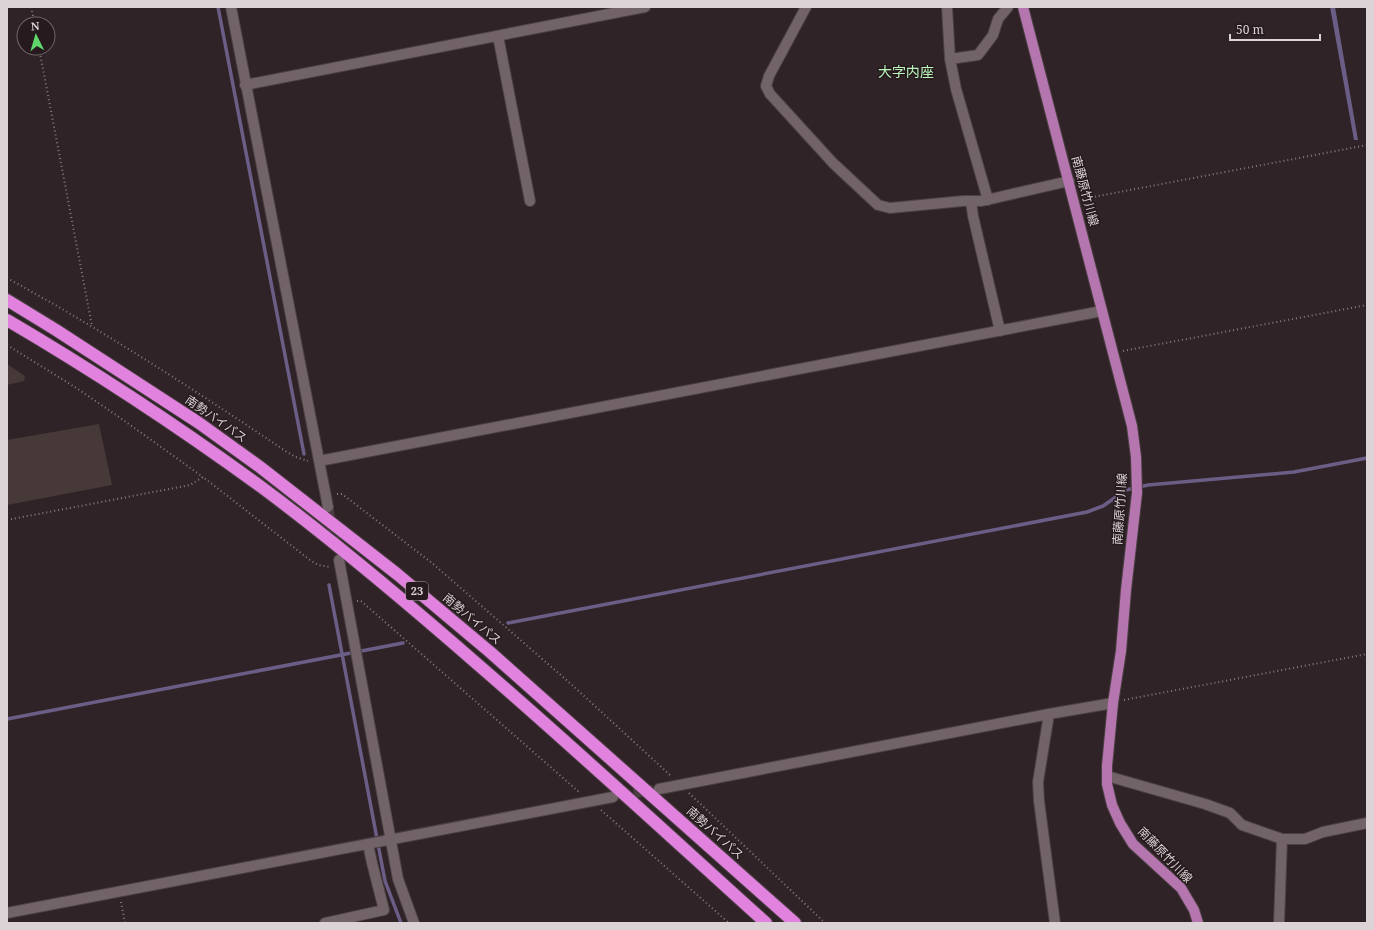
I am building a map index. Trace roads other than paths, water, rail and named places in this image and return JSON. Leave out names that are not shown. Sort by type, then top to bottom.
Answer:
[{"type":"highway","name":"南勢バイパス","points":[[7,300],[199,423],[260,467],[397,574],[490,652],[795,923]]},
{"type":"highway","name":"23","points":[[7,320],[123,392],[191,437],[261,487],[351,557],[409,604],[578,752],[766,923]]},
{"type":"main road","name":"南藤原竹川線","points":[[1023,7],[1114,353],[1132,426],[1136,457],[1137,494],[1126,590],[1121,651],[1113,702],[1107,784],[1112,804],[1123,829],[1133,844],[1181,888],[1194,910],[1198,923]]},
{"type":"street","points":[[231,7],[328,507]]},
{"type":"street","points":[[245,85],[645,7]]},
{"type":"street","points":[[806,7],[769,76],[766,86],[770,94],[833,163],[878,205],[890,208],[988,200],[1069,181]]},
{"type":"street","points":[[948,7],[950,58],[956,88],[988,200]]},
{"type":"street","points":[[950,58],[978,55],[993,35],[998,19],[1008,7]]},
{"type":"street","points":[[498,36],[530,201]]},
{"type":"street","points":[[971,201],[973,216],[1000,331]]},
{"type":"street","points":[[319,461],[1102,311]]},
{"type":"street","points":[[340,563],[388,840],[398,879],[414,923]]},
{"type":"street","points":[[659,789],[1113,702]]},
{"type":"street","points":[[1049,714],[1038,782],[1039,801],[1056,923]]},
{"type":"street","points":[[1107,776],[1205,804],[1230,813],[1242,825],[1282,839],[1305,839],[1323,832],[1367,823]]},
{"type":"street","points":[[7,913],[613,797]]},
{"type":"street","points":[[1279,923],[1282,839]]},
{"type":"street","points":[[325,923],[337,922],[384,910],[372,863],[371,843]]},
{"type":"waterway","points":[[218,7],[304,454]]},
{"type":"waterway","points":[[508,623],[1087,512],[1103,506],[1126,490],[1148,485],[1294,472],[1367,458]]},
{"type":"waterway","points":[[329,585],[385,881],[401,923]]},
{"type":"waterway","points":[[7,719],[403,643]]},
{"type":"tunnel","points":[[328,507],[337,548]]},
{"type":"tunnel","points":[[619,796],[653,790]]},
{"type":"district","name":"大字内座","points":[[906,72]]}]
